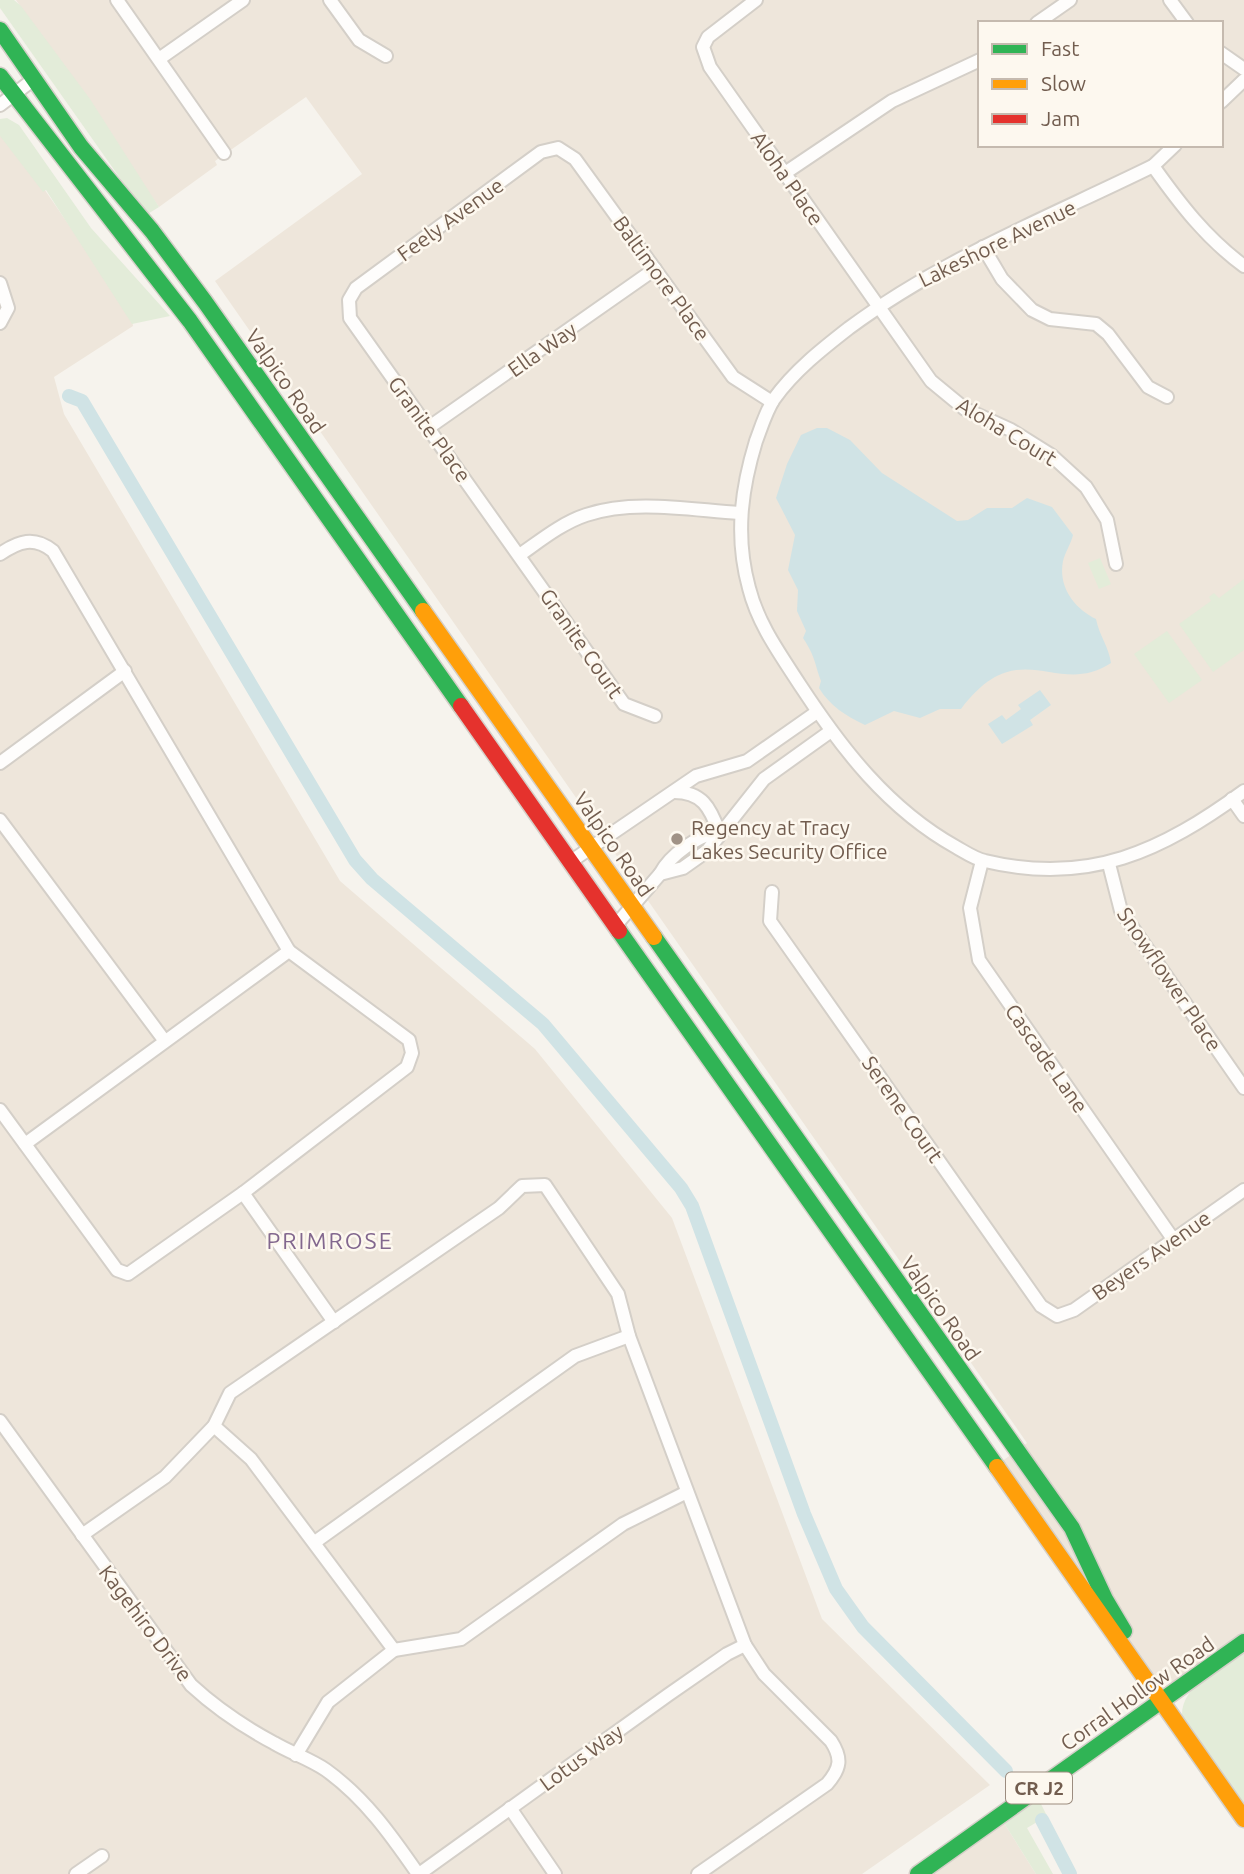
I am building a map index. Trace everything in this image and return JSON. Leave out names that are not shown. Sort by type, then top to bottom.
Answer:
[{"type":"main road","name":"Valpico Road","points":[[0,30],[81,147],[152,231],[205,302],[1072,1528],[1105,1599],[1159,1682],[1161,1701]]},
{"type":"main road","name":"Valpico Road","points":[[5,86],[186,314],[1244,1819]]},
{"type":"main road","name":"Corral Hollow Road","points":[[918,1874],[1244,1642]]},
{"type":"street","points":[[117,0],[224,153]]},
{"type":"street","points":[[159,59],[243,0]]},
{"type":"street","points":[[330,0],[359,40],[386,57]]},
{"type":"street","name":"Aloha Place","points":[[756,0],[708,37],[703,47],[710,67],[877,308]]},
{"type":"street","points":[[1040,21],[1070,0]]},
{"type":"street","points":[[1170,0],[1186,21]]},
{"type":"street","points":[[1223,54],[1244,69]]},
{"type":"street","points":[[785,173],[892,101],[978,61]]},
{"type":"street","points":[[0,105],[5,86],[32,75]]},
{"type":"street","points":[[1223,100],[1244,80]]},
{"type":"street","name":"Lakeshore Avenue","points":[[982,861],[932,834],[902,811],[870,780],[824,722],[760,621],[749,589],[739,513],[747,471],[772,402],[797,371],[877,308],[938,268],[1153,166],[1173,147]]},
{"type":"street","name":"Baltimore Place","points":[[558,148],[575,159],[733,377],[772,402]]},
{"type":"street","name":"Feely Avenue","points":[[349,300],[356,288],[541,152],[558,148]]},
{"type":"street","points":[[1153,166],[1191,218],[1217,247],[1244,266]]},
{"type":"street","points":[[983,247],[1002,279],[1032,310],[1050,319],[1096,324],[1108,334],[1148,387],[1167,397]]},
{"type":"street","name":"Ella Way","points":[[429,428],[655,269]]},
{"type":"street","points":[[0,283],[8,308],[0,323]]},
{"type":"street","name":"Granite Place","points":[[349,300],[350,318],[520,554]]},
{"type":"street","name":"Aloha Court","points":[[877,308],[931,382],[965,409],[1010,430],[1051,455],[1086,487],[1107,520],[1116,564]]},
{"type":"street","points":[[520,554],[568,523],[610,510],[636,507],[739,513]]},
{"type":"street","points":[[0,554],[14,544],[29,540],[43,544],[53,551],[289,951],[409,1040],[412,1053],[407,1067],[243,1193],[128,1274],[117,1270],[0,1110]]},
{"type":"street","name":"Granite Court","points":[[520,554],[624,704],[654,716]]},
{"type":"street","points":[[0,763],[125,671]]},
{"type":"street","points":[[570,862],[696,776],[747,761],[824,722]]},
{"type":"street","points":[[615,926],[660,874],[682,868],[714,843],[719,832],[732,822],[764,779],[824,722]]},
{"type":"street","points":[[982,861],[1068,868],[1109,864],[1152,849],[1244,791]]},
{"type":"street","points":[[673,792],[689,792],[699,796],[709,806],[719,832]]},
{"type":"street","points":[[1232,799],[1244,816]]},
{"type":"street","points":[[0,820],[164,1040]]},
{"type":"street","name":"Cascade Lane","points":[[982,861],[970,908],[979,960],[1173,1239]]},
{"type":"street","name":"Snowflower Place","points":[[1109,864],[1121,911],[1244,1088]]},
{"type":"street","name":"Serene Court","points":[[772,892],[770,921],[1041,1306],[1057,1316]]},
{"type":"street","points":[[25,1144],[289,951]]},
{"type":"street","points":[[82,1535],[165,1477],[214,1426],[230,1393],[499,1208],[522,1186],[545,1185],[618,1294],[629,1336],[745,1646],[764,1674],[831,1741],[839,1754],[837,1773],[827,1784],[698,1874]]},
{"type":"street","name":"Beyers Avenue","points":[[1057,1316],[1074,1310],[1244,1190]]},
{"type":"street","points":[[243,1193],[334,1322]]},
{"type":"street","points":[[315,1542],[575,1356],[629,1336]]},
{"type":"street","name":"Kagehiro Drive","points":[[0,1421],[191,1685],[217,1708],[323,1768],[350,1788],[386,1829],[419,1874]]},
{"type":"street","points":[[214,1426],[251,1459],[394,1650]]},
{"type":"street","points":[[296,1755],[328,1702],[394,1650],[461,1639],[624,1524],[687,1492]]},
{"type":"street","name":"Lotus Way","points":[[419,1874],[698,1674],[745,1646]]},
{"type":"street","points":[[510,1808],[555,1874]]},
{"type":"street","points":[[76,1874],[102,1856]]},
{"type":"shaded area","points":[[16,0],[1244,0],[1244,1634],[1172,1682],[1155,1678],[1001,1462],[1027,1443],[215,281],[362,174],[306,97],[215,161],[217,165],[159,207]]},
{"type":"shaded area","points":[[0,125],[131,315],[133,326],[54,377],[64,414],[340,881],[535,1049],[672,1218],[822,1619],[990,1785],[862,1874],[0,1874]]},
{"type":"shaded area","points":[[817,428],[827,428],[850,440],[882,473],[957,521],[968,520],[987,508],[1012,508],[1027,498],[1052,507],[1073,535],[1063,561],[1065,588],[1081,609],[1096,619],[1111,663],[1091,672],[1073,674],[1020,670],[1002,674],[982,686],[961,709],[940,709],[920,718],[894,711],[865,725],[839,710],[819,688],[821,681],[803,638],[806,631],[797,611],[798,590],[788,570],[795,535],[776,498],[787,464],[801,435]]},
{"type":"shaded area","points":[[1040,690],[1051,705],[1030,720],[1033,725],[1002,744],[988,724],[1002,715],[1006,720],[1021,709],[1018,705]]},
{"type":"shaded area","points":[[1004,1823],[1036,1874],[932,1874]]},
{"type":"green space","points":[[0,0],[14,0],[21,6],[90,99],[159,207],[146,215],[0,8]]},
{"type":"green space","points":[[7,118],[19,125],[91,228],[170,316],[132,324],[46,190],[43,192],[0,136],[0,119]]},
{"type":"green space","points":[[1100,558],[1111,584],[1099,589],[1088,563]]},
{"type":"green space","points":[[1244,579],[1244,650],[1213,672],[1179,624],[1211,601],[1209,597],[1214,593],[1219,598]]},
{"type":"green space","points":[[1167,631],[1202,680],[1169,703],[1134,654]]},
{"type":"green space","points":[[1244,1652],[1244,1807],[1182,1716],[1183,1705],[1195,1686]]},
{"type":"green space","points":[[1038,1798],[1047,1816],[1027,1828],[1053,1874],[1036,1874],[1004,1823]]},
{"type":"waterway","points":[[69,396],[82,401],[355,860],[372,879],[543,1024],[681,1188],[692,1206],[804,1514],[836,1589],[863,1627],[1006,1771]]},
{"type":"waterway","points":[[1042,1820],[1070,1874]]},
{"type":"traffic: fast","points":[[0,30],[81,147],[152,231],[205,302],[423,611]]},
{"type":"traffic: fast","points":[[0,76],[190,321],[461,706]]},
{"type":"traffic: fast","points":[[619,931],[997,1467]]},
{"type":"traffic: fast","points":[[654,937],[1072,1528],[1105,1599],[1124,1631]]},
{"type":"traffic: fast","points":[[918,1874],[1244,1642]]},
{"type":"traffic: slow","points":[[423,611],[654,937]]},
{"type":"traffic: slow","points":[[997,1467],[1244,1819]]},
{"type":"traffic: jam","points":[[461,706],[619,931]]},
{"type":"place","name":"Regency at Tracy Lakes Security Office","points":[[677,839]]},
{"type":"district","name":"PRIMROSE","points":[[330,1240]]}]
